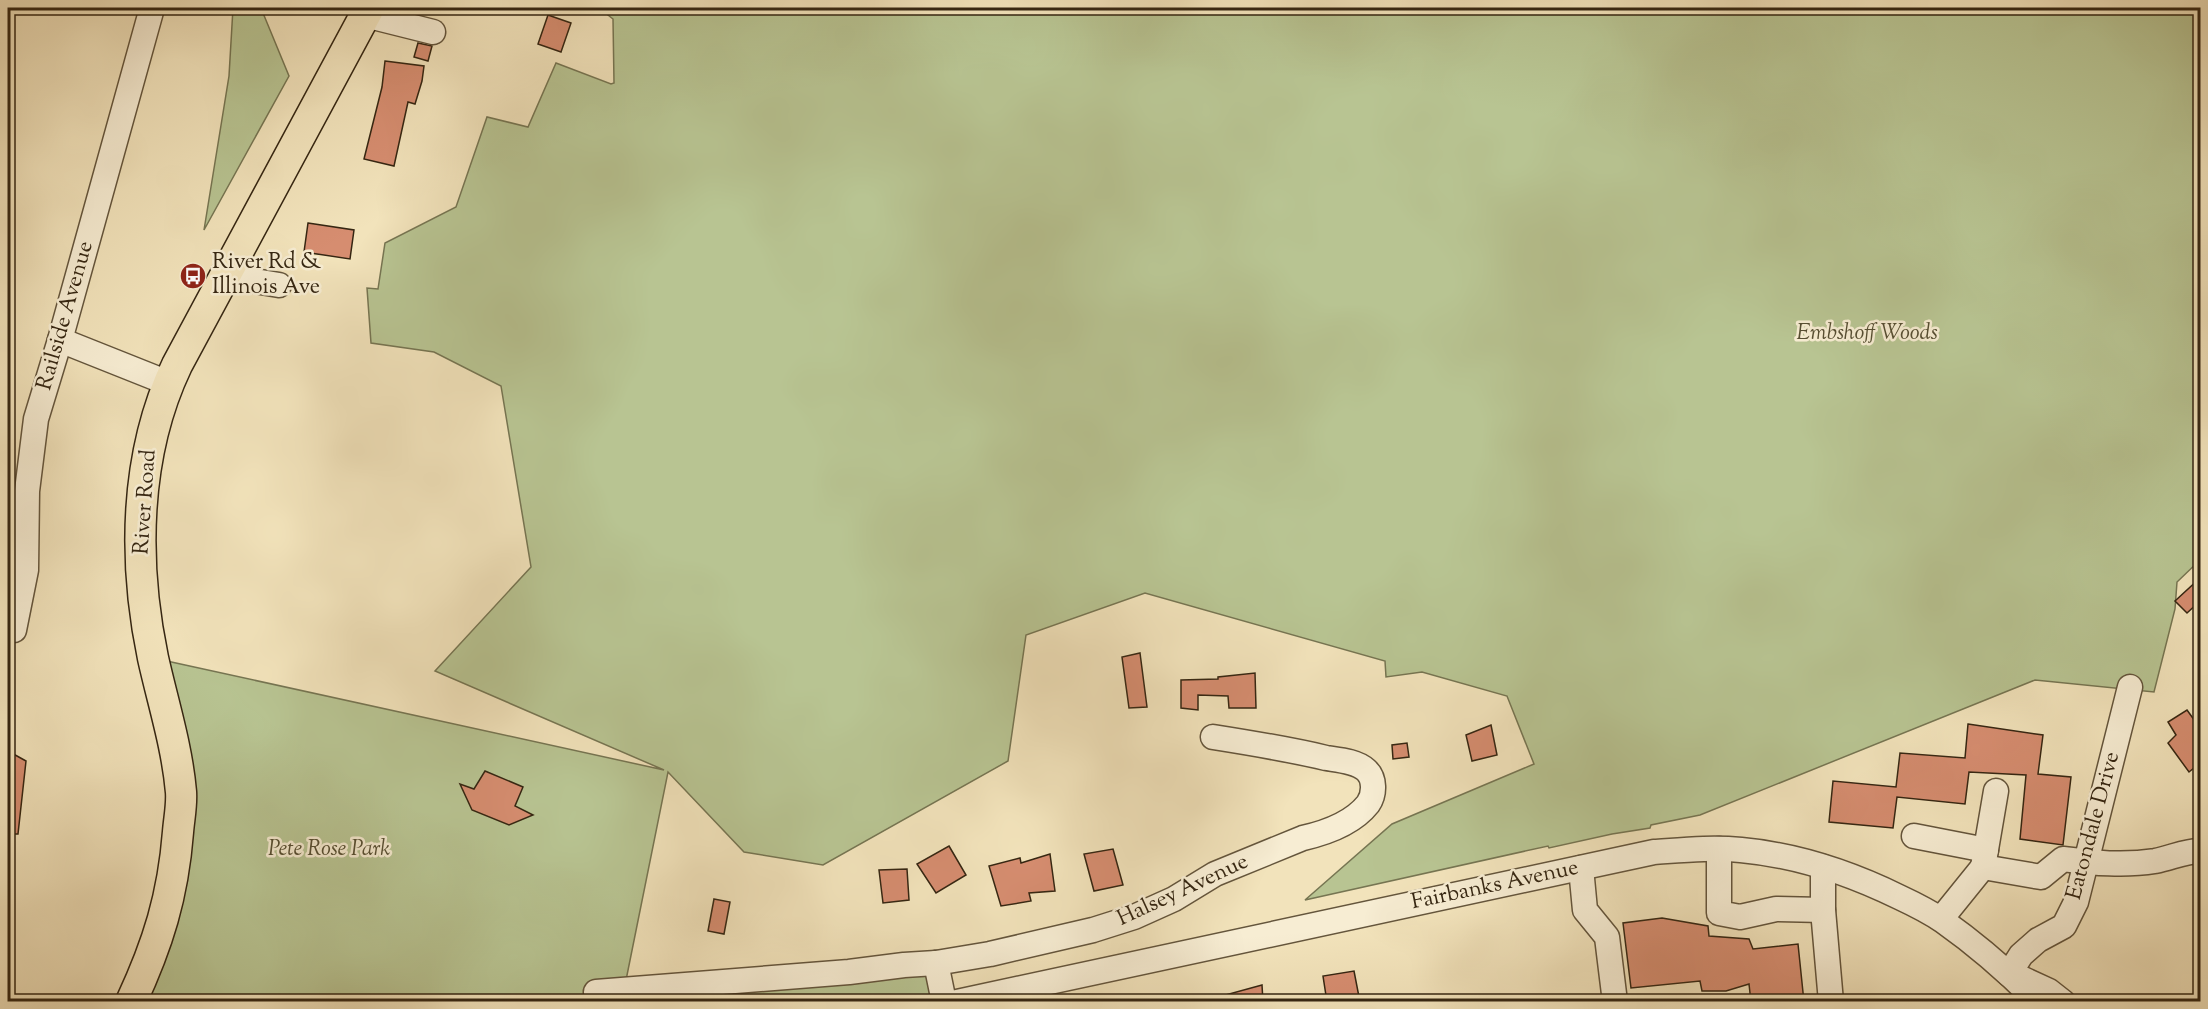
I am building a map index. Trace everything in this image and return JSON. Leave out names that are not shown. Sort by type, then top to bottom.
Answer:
[{"type":"main road","name":"River Road","points":[[131,1002],[151,959],[165,917],[175,864],[182,794],[173,733],[153,658],[142,580],[142,498],[147,456],[155,419],[168,383],[367,11]]},
{"type":"street","name":"Railside Avenue","points":[[14,630],[26,570],[27,491],[36,419],[152,8]]},
{"type":"street","points":[[367,11],[433,32]]},
{"type":"street","points":[[225,276],[279,285]]},
{"type":"street","points":[[60,340],[168,383]]},
{"type":"street","name":"Eatondale Drive","points":[[2009,974],[2021,955],[2038,940],[2064,926],[2076,902],[2130,687]]},
{"type":"street","name":"Halsey Avenue","points":[[596,992],[936,963],[990,954],[1093,930],[1134,917],[1174,899],[1215,874],[1303,837],[1338,826],[1368,804],[1372,794],[1373,784],[1369,774],[1366,770],[1352,764],[1274,746],[1213,737]]},
{"type":"street","points":[[1941,919],[1985,858],[1996,791]]},
{"type":"street","points":[[1914,836],[2041,877],[2063,859],[2121,865],[2157,861],[2192,850],[2200,850]]},
{"type":"street","name":"Fairbanks Avenue","points":[[957,1002],[1654,852],[1698,849],[1741,850],[1785,856],[1869,883],[1941,919],[2009,974],[2038,1002]]},
{"type":"street","points":[[1719,849],[1719,913],[1740,917],[1776,909],[1823,910]]},
{"type":"street","points":[[1823,867],[1823,910],[1831,1002]]},
{"type":"street","points":[[1581,868],[1585,910],[1608,937],[1615,1002]]},
{"type":"street","points":[[936,963],[944,1002]]},
{"type":"street","name":"Fairbanks Avenue","points":[[2009,974],[2049,991],[2063,1002]]},
{"type":"green space","points":[[233,8],[264,8],[263,13],[289,76],[204,230],[229,76]]},
{"type":"green space","name":"Embshoff Woods","points":[[599,8],[2200,8],[2200,560],[2177,582],[2175,609],[2154,692],[2035,680],[1700,815],[1651,825],[1650,828],[1549,848],[1548,846],[1305,900],[1392,824],[1534,764],[1507,696],[1422,672],[1386,677],[1385,661],[1145,593],[1026,635],[1008,761],[823,865],[744,852],[668,772],[624,990],[936,963],[944,1001],[131,1002],[175,864],[153,658],[664,770],[435,671],[531,567],[501,386],[434,352],[371,343],[367,288],[378,289],[385,243],[456,207],[487,117],[528,127],[556,63],[611,84],[614,83],[613,19]]},
{"type":"building","points":[[548,15],[571,23],[561,52],[538,44]]},
{"type":"building","points":[[418,43],[432,46],[428,61],[414,57]]},
{"type":"building","points":[[385,61],[424,66],[415,104],[408,102],[394,166],[364,159],[382,87]]},
{"type":"building","points":[[308,223],[354,230],[350,259],[304,252]]},
{"type":"building","points":[[2200,578],[2200,601],[2187,613],[2175,601]]},
{"type":"building","points":[[1140,653],[1147,707],[1129,708],[1122,657]]},
{"type":"building","points":[[1255,673],[1256,708],[1229,708],[1228,696],[1198,695],[1198,710],[1181,708],[1181,680],[1218,679],[1218,677]]},
{"type":"building","points":[[2187,710],[2200,728],[2200,763],[2189,772],[2168,743],[2176,735],[2168,722]]},
{"type":"building","points":[[1968,724],[2043,735],[2038,774],[2071,777],[2063,845],[2020,839],[2026,775],[1969,772],[1965,804],[1897,797],[1893,828],[1829,822],[1833,781],[1896,787],[1900,753],[1965,758]]},
{"type":"building","points":[[1491,725],[1497,755],[1472,761],[1466,735]]},
{"type":"building","points":[[1407,743],[1409,757],[1393,759],[1392,745]]},
{"type":"building","points":[[8,751],[26,761],[18,834],[8,834]]},
{"type":"building","points":[[485,771],[523,787],[515,806],[533,815],[509,825],[472,810],[460,784],[474,789]]},
{"type":"building","points":[[949,846],[966,875],[936,893],[917,864]]},
{"type":"building","points":[[1113,849],[1123,885],[1094,891],[1084,854]]},
{"type":"building","points":[[1050,854],[1055,891],[1029,893],[1031,901],[1001,906],[989,866],[1020,858],[1021,863]]},
{"type":"building","points":[[907,869],[909,900],[883,903],[879,870]]},
{"type":"building","points":[[714,899],[730,902],[724,934],[708,931]]},
{"type":"building","points":[[1662,918],[1708,926],[1709,936],[1749,939],[1753,949],[1798,944],[1804,1002],[1751,1002],[1749,984],[1726,991],[1702,991],[1700,981],[1631,988],[1623,923]]},
{"type":"building","points":[[1354,971],[1360,1002],[1327,1002],[1323,976]]},
{"type":"building","points":[[1262,985],[1263,1002],[1218,1002],[1218,997]]},
{"type":"place","name":"River Rd & Illinois Ave","points":[[193,276]]},
{"type":"park label","name":"Pete Rose Park","points":[[329,850]]}]
